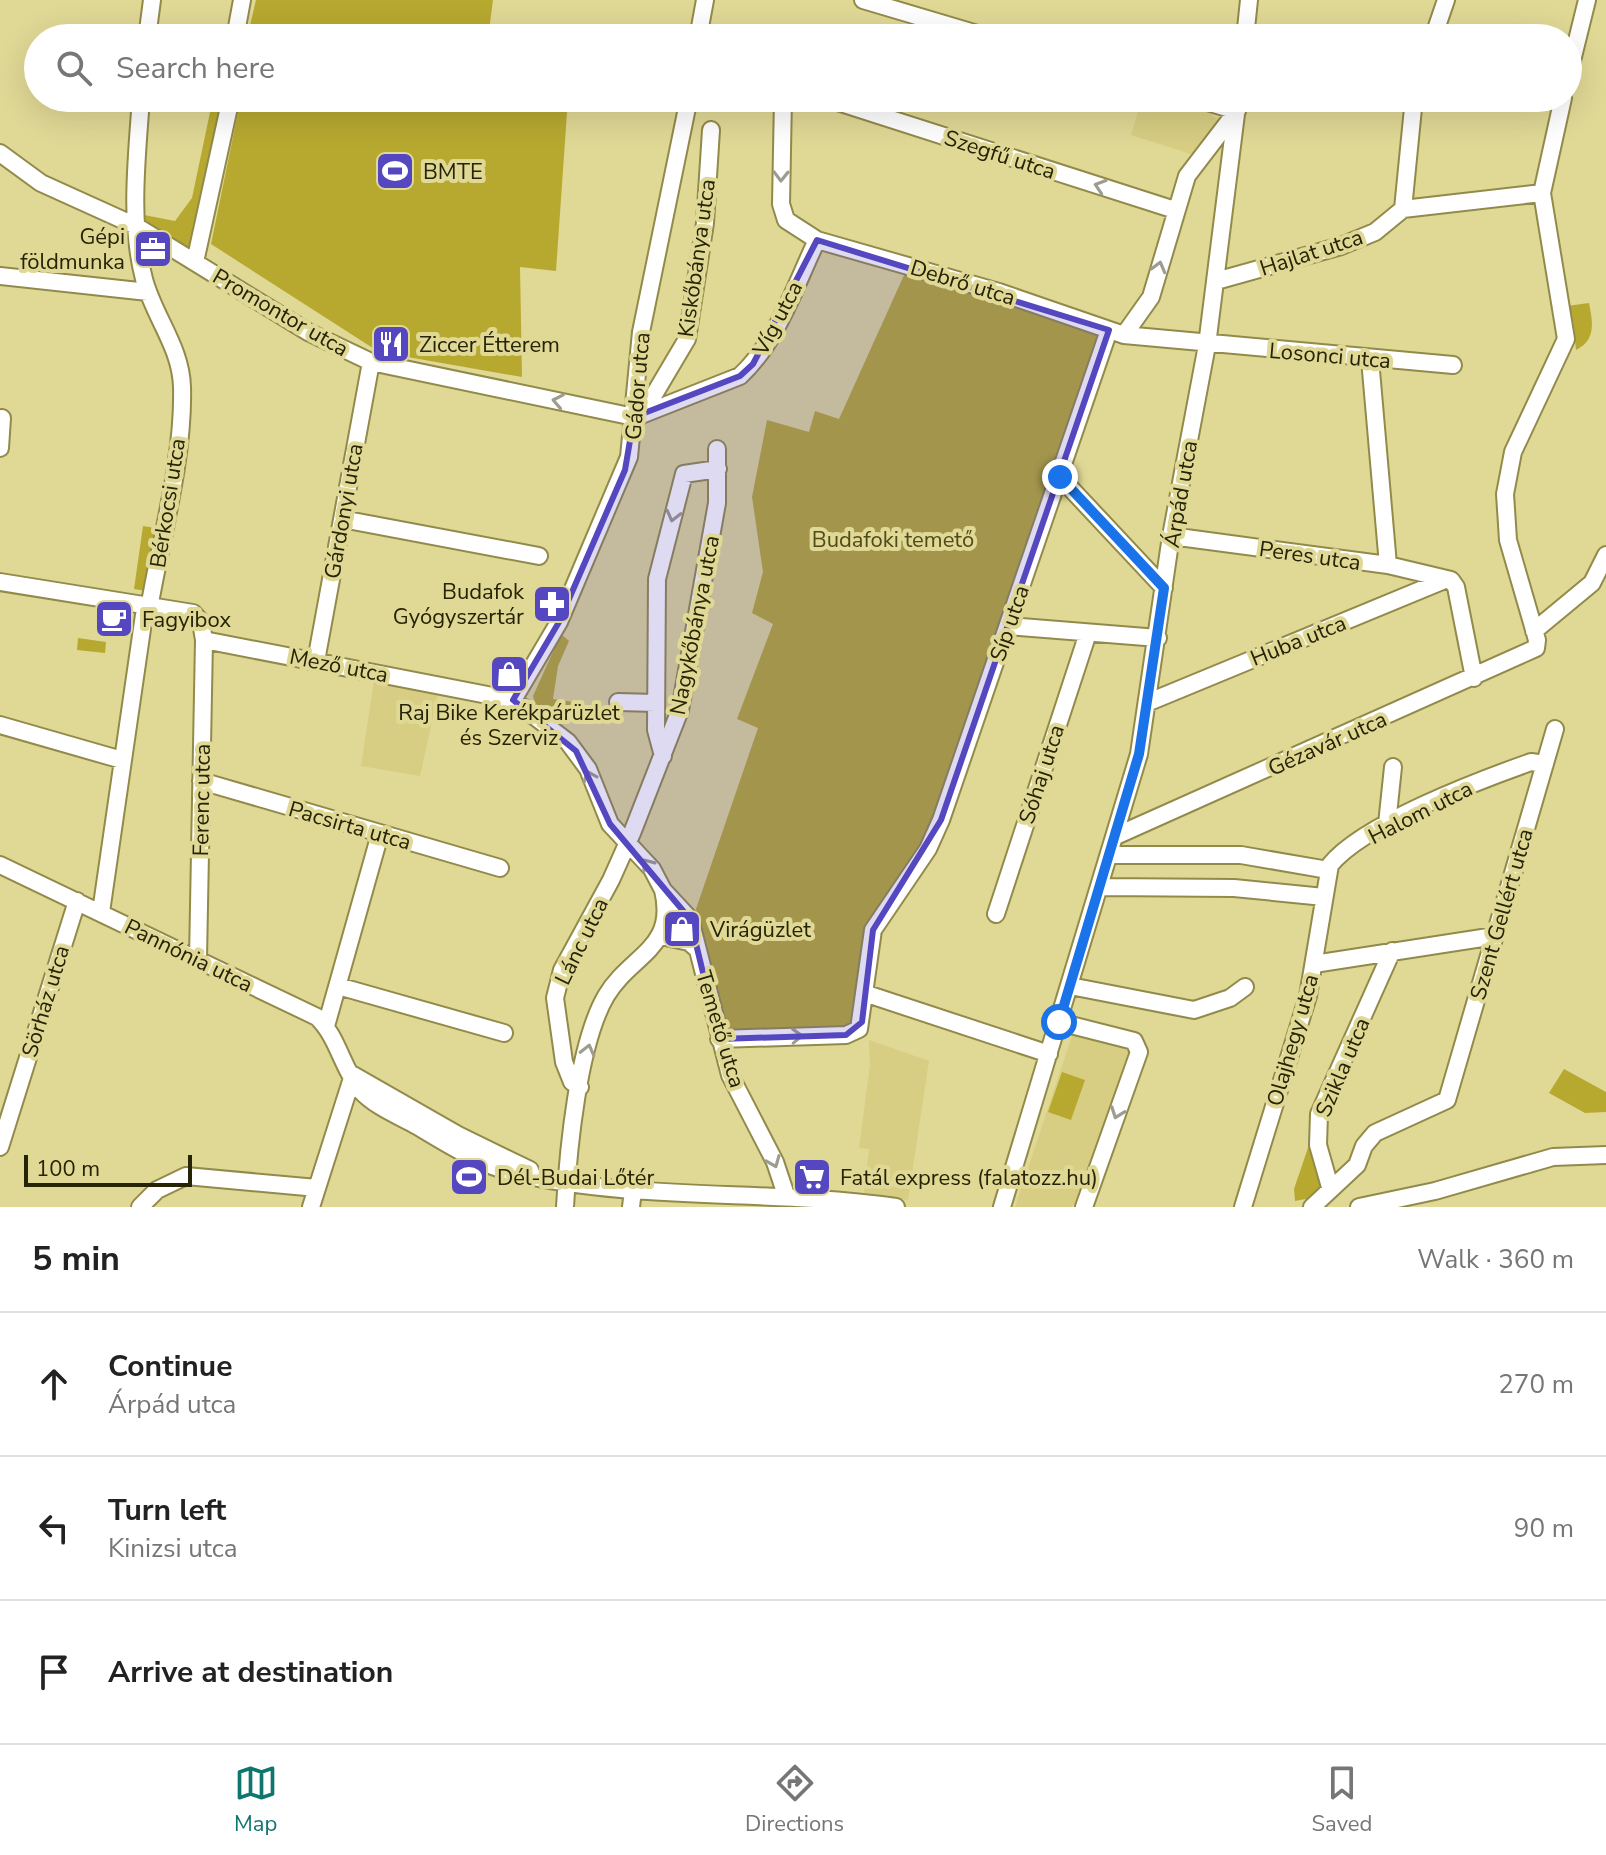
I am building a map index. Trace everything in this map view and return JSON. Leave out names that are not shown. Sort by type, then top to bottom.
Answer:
[{"type":"street","points":[[149,24],[152,0]]},
{"type":"street","points":[[238,24],[242,0]]},
{"type":"street","points":[[701,24],[705,0]]},
{"type":"street","points":[[863,0],[944,24]]},
{"type":"street","points":[[1246,24],[1249,0]]},
{"type":"street","points":[[1438,24],[1446,0]]},
{"type":"street","points":[[1581,24],[1587,0]]},
{"type":"street","name":"Bérkocsi utca","points":[[101,912],[144,615],[150,603],[179,433],[182,386],[174,348],[148,292],[136,226],[140,112]]},
{"type":"street","points":[[195,262],[228,112]]},
{"type":"street","name":"Gádor utca","points":[[513,700],[559,622],[625,470],[633,444],[643,321],[686,112]]},
{"type":"street","name":"Debrő utca","points":[[783,112],[781,204],[786,220],[817,240],[999,292],[1116,333],[1207,345]]},
{"type":"street","name":"Szegfű utca","points":[[869,112],[1175,210]]},
{"type":"street","name":"Síp utca","points":[[719,1039],[854,1033],[862,1022],[873,930],[928,849],[941,820],[1060,477],[1116,333],[1151,297],[1187,176],[1232,112]]},
{"type":"street","name":"Árpád utca","points":[[1002,1207],[1118,835],[1149,702],[1171,536],[1207,345],[1237,112]]},
{"type":"street","points":[[1413,112],[1403,209],[1542,193]]},
{"type":"street","points":[[1560,112],[1542,193],[1565,326],[1564,348],[1513,452],[1505,494],[1508,540],[1534,631],[1592,583],[1606,555]]},
{"type":"street","name":"Kiskőbánya utca","points":[[634,417],[655,393],[687,339],[705,223],[711,130]]},
{"type":"street","name":"Promontor utca","points":[[0,153],[41,183],[136,226],[308,332],[371,362],[634,417]]},
{"type":"street","name":"Hajlat utca","points":[[1216,281],[1341,246],[1375,232],[1403,209]]},
{"type":"street","name":"Víg utca","points":[[634,417],[740,376],[753,364],[770,338],[817,240]]},
{"type":"street","points":[[0,276],[148,292]]},
{"type":"street","name":"Losonci utca","points":[[1207,345],[1453,365]]},
{"type":"street","points":[[1370,359],[1388,565]]},
{"type":"street","name":"Gárdonyi utca","points":[[316,661],[371,362]]},
{"type":"street","points":[[0,448],[2,418]]},
{"type":"street","name":"Nagykőbánya utca","points":[[628,841],[680,710],[713,527],[717,449]]},
{"type":"street","points":[[663,756],[656,730],[657,579],[684,474],[718,469]]},
{"type":"street","points":[[1060,477],[1164,588]]},
{"type":"street","points":[[342,519],[539,556]]},
{"type":"street","name":"Peres utca","points":[[1171,536],[1388,565],[1447,579]]},
{"type":"street","points":[[1447,579],[1455,582],[1474,678]]},
{"type":"street","name":"Huba utca","points":[[1149,702],[1447,579]]},
{"type":"street","points":[[0,582],[150,603],[193,613],[201,622],[204,640]]},
{"type":"street","points":[[1008,626],[1158,638]]},
{"type":"street","name":"Gézavár utca","points":[[1118,835],[1536,648],[1534,631]]},
{"type":"street","name":"Sóhaj utca","points":[[996,914],[1088,633]]},
{"type":"street","name":"Mező utca","points":[[204,640],[513,700],[576,751],[588,769],[610,824],[628,841]]},
{"type":"street","name":"Ferenc utca","points":[[198,959],[204,640]]},
{"type":"street","points":[[618,702],[656,703]]},
{"type":"street","points":[[0,725],[122,760]]},
{"type":"street","name":"Szent Gellért utca","points":[[1330,1187],[1357,1165],[1364,1146],[1375,1133],[1447,1100],[1555,729]]},
{"type":"street","name":"Halom utca","points":[[1328,870],[1333,861],[1387,824],[1506,771],[1531,762],[1545,764]]},
{"type":"street","points":[[1387,824],[1393,767]]},
{"type":"street","name":"Pacsirta utca","points":[[201,781],[500,868]]},
{"type":"street","points":[[326,1026],[380,834]]},
{"type":"street","name":"Temető utca","points":[[628,841],[652,869],[663,890],[690,919],[730,1075],[775,1162],[786,1195]]},
{"type":"street","name":"Lánc utca","points":[[580,1087],[572,1082],[564,1062],[555,998],[562,970],[611,880],[628,841]]},
{"type":"street","points":[[1111,855],[1241,855],[1328,870]]},
{"type":"street","name":"Pannónia utca","points":[[0,865],[317,1017],[326,1026],[353,1075]]},
{"type":"street","name":"Olajhegy utca","points":[[1243,1207],[1308,996],[1328,870]]},
{"type":"street","points":[[1101,887],[1234,888],[1324,897]]},
{"type":"street","points":[[565,1207],[580,1087],[594,1025],[607,996],[661,936],[667,906],[663,890]]},
{"type":"street","name":"Sörház utca","points":[[1,1138],[77,901]]},
{"type":"street","name":"Temető utca","points":[[661,936],[689,942],[697,949]]},
{"type":"street","points":[[1314,964],[1495,936]]},
{"type":"street","name":"Szikla utca","points":[[1330,1187],[1318,1145],[1319,1114],[1392,951]]},
{"type":"street","points":[[338,986],[504,1033]]},
{"type":"street","points":[[1070,986],[1194,1010],[1230,998],[1245,987]]},
{"type":"street","points":[[864,993],[1049,1054]]},
{"type":"street","points":[[1059,1022],[1134,1041],[1139,1052],[1084,1207]]},
{"type":"street","points":[[311,1207],[353,1075],[458,1135],[541,1177],[632,1198],[786,1195],[843,1204],[896,1207]]},
{"type":"street","points":[[1359,1207],[1435,1191],[1553,1157],[1606,1155]]},
{"type":"street","points":[[140,1207],[157,1190],[186,1176],[317,1188]]},
{"type":"street","points":[[1312,1207],[1330,1187]]},
{"type":"highlighted area","points":[[817,240],[1109,330],[941,820],[873,930],[862,1022],[846,1035],[719,1039],[690,919],[610,824],[576,751],[513,700],[559,622],[625,470],[634,417],[740,376],[753,364]]},
{"type":"shaded area","points":[[1138,112],[1208,112],[1220,122],[1197,156],[1131,135]]},
{"type":"shaded area","points":[[374,681],[438,694],[420,776],[361,766]]},
{"type":"shaded area","points":[[1073,1033],[1130,1049],[1076,1203],[1071,1207],[1015,1207]]},
{"type":"shaded area","points":[[869,1040],[929,1061],[908,1200],[864,1193],[869,1149],[859,1148],[870,1065]]},
{"type":"green space","points":[[256,0],[493,0],[490,24],[250,24]]},
{"type":"green space","points":[[210,112],[220,112],[190,251],[143,223],[144,215],[175,221],[192,198]]},
{"type":"green space","name":"BMTE","points":[[238,112],[567,112],[556,271],[520,267],[522,377],[379,352],[211,244]]},
{"type":"green space","name":"Budafoki temető","points":[[905,273],[1103,334],[924,846],[883,905],[852,1026],[832,1031],[725,1031],[696,909],[758,728],[737,719],[773,624],[752,613],[763,572],[752,497],[767,420],[809,432],[815,411],[839,419]]},
{"type":"green space","points":[[1589,303],[1590,336],[1576,350],[1573,320],[1567,306]]},
{"type":"green space","points":[[143,526],[155,528],[146,591],[134,589]]},
{"type":"green space","points":[[561,634],[569,641],[558,666],[553,699],[573,702],[561,725],[535,703],[533,696]]},
{"type":"green space","points":[[78,638],[106,642],[105,653],[77,650]]},
{"type":"green space","points":[[1564,1069],[1606,1092],[1606,1112],[1585,1113],[1549,1093]]},
{"type":"green space","points":[[1062,1072],[1085,1080],[1071,1120],[1048,1112]]},
{"type":"green space","points":[[1312,1136],[1324,1187],[1316,1197],[1295,1201],[1294,1189]]},
{"type":"place","name":"BMTE","points":[[395,171]]},
{"type":"place","name":"Gépi földmunka","points":[[153,249]]},
{"type":"place","name":"Ziccer Étterem","points":[[391,344]]},
{"type":"place","name":"Budafok Gyógyszertár","points":[[552,604]]},
{"type":"place","name":"Fagyibox","points":[[114,619]]},
{"type":"place","name":"Raj Bike Kerékpárüzlet és Szerviz","points":[[509,674]]},
{"type":"place","name":"Virágüzlet","points":[[682,929]]},
{"type":"place","name":"Dél-Budai Lőtér","points":[[469,1177]]},
{"type":"place","name":"Fatál express (falatozz.hu)","points":[[812,1177]]},
{"type":"route","points":[[1059,1022],[1118,835],[1139,754],[1164,588],[1060,477]]}]
